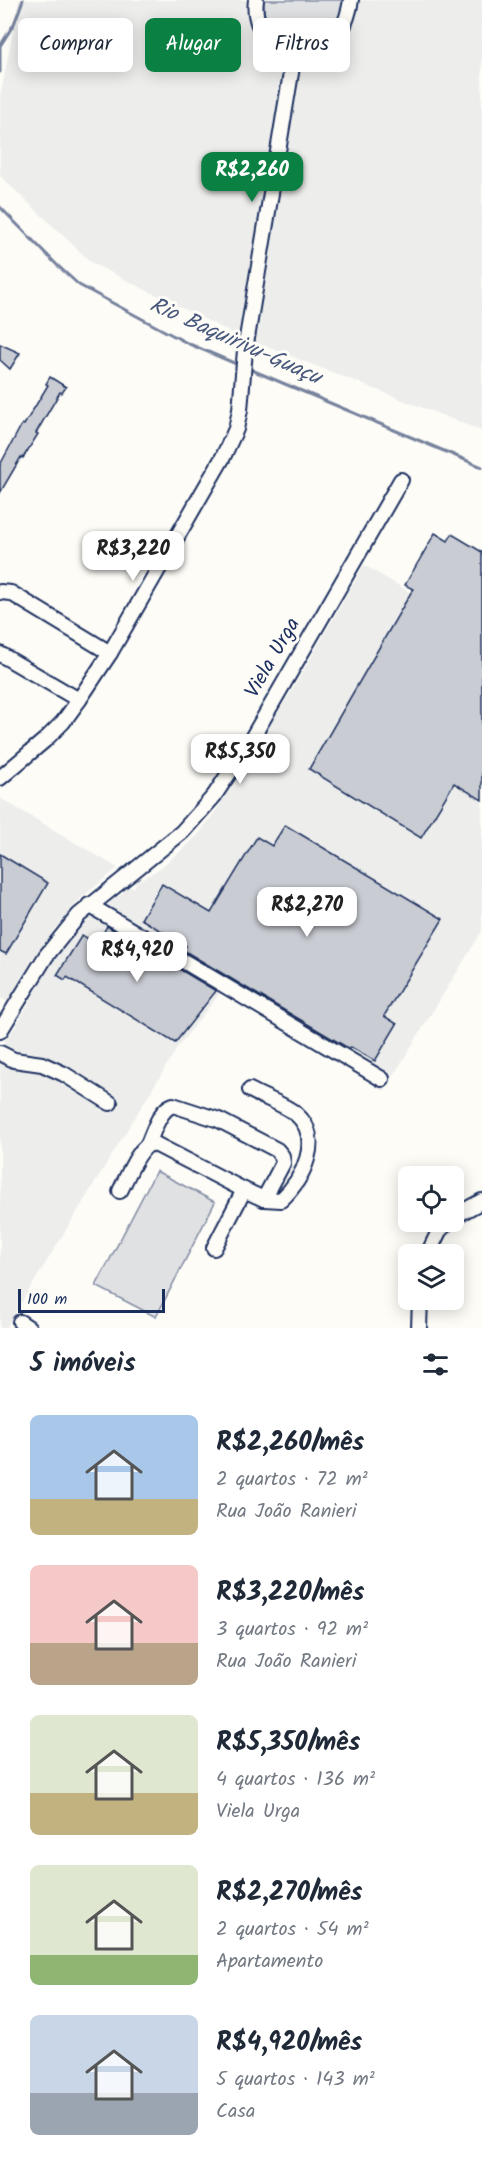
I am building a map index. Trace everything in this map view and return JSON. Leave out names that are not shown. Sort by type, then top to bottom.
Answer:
[{"type":"street","points":[[256,0],[257,18]]},
{"type":"street","points":[[347,18],[351,0]]},
{"type":"street","points":[[3,772],[63,722],[79,700],[110,653],[236,429],[240,410],[245,350],[291,72]]},
{"type":"street","name":"Viela Urga","points":[[0,1031],[50,950],[89,905],[182,832],[214,796],[251,740],[401,480]]},
{"type":"street","points":[[0,592],[11,593],[110,653]]},
{"type":"street","points":[[0,654],[79,700]]},
{"type":"street","points":[[89,905],[382,1079]]},
{"type":"street","points":[[0,1053],[14,1060],[42,1064],[64,1074],[110,1103]]},
{"type":"street","points":[[148,1144],[153,1143],[244,1191],[264,1199],[281,1200],[290,1192],[303,1170],[311,1142],[306,1126],[295,1113],[250,1090]]},
{"type":"street","points":[[120,1191],[142,1149],[148,1144],[163,1113],[173,1105],[219,1120],[277,1150],[282,1156],[283,1163],[264,1199]]},
{"type":"street","points":[[214,1248],[244,1191]]},
{"type":"street","points":[[464,1211],[482,1201]]},
{"type":"street","points":[[419,1328],[420,1310]]},
{"type":"shaded area","points":[[19,0],[482,0],[482,431],[232,333],[92,263],[0,176],[0,97]]},
{"type":"shaded area","points":[[264,0],[343,0],[339,18],[266,18]]},
{"type":"shaded area","points":[[364,565],[482,635],[482,931],[384,1091],[221,992],[178,1047],[6,1328],[0,1328],[0,1048],[19,1021],[51,964],[90,915],[108,925],[114,914],[109,905],[111,900],[121,895],[127,887],[134,887],[136,882],[157,870],[199,834],[291,692]]},
{"type":"shaded area","points":[[0,798],[118,868],[81,898],[60,922],[32,960],[8,1002],[0,998]]},
{"type":"shaded area","points":[[156,1171],[215,1202],[156,1317],[96,1286]]},
{"type":"building","points":[[0,344],[20,353],[10,369],[0,360]]},
{"type":"building","points":[[50,377],[66,387],[62,393],[60,392],[36,433],[38,434],[23,458],[21,457],[0,493],[0,465],[22,424],[24,425],[48,385],[46,384]]},
{"type":"building","points":[[435,533],[448,541],[452,534],[482,552],[482,800],[454,783],[421,838],[309,769],[413,589],[405,585]]},
{"type":"building","points":[[285,825],[443,919],[384,1016],[397,1024],[375,1061],[351,1047],[348,1048],[183,950],[186,946],[141,919],[162,884],[211,913],[257,837],[272,846]]},
{"type":"building","points":[[0,854],[48,883],[6,954],[0,951]]},
{"type":"building","points":[[107,926],[216,991],[175,1043],[67,977],[65,980],[57,975],[82,935],[97,944]]},
{"type":"waterway","points":[[0,72],[0,46],[14,24],[23,0]]},
{"type":"waterway","name":"Rio Baquirivu-Guaçu","points":[[0,207],[79,285],[187,343],[241,366]]},
{"type":"waterway","name":"Rio Baquirivu-Guaçu","points":[[247,368],[482,467]]}]
